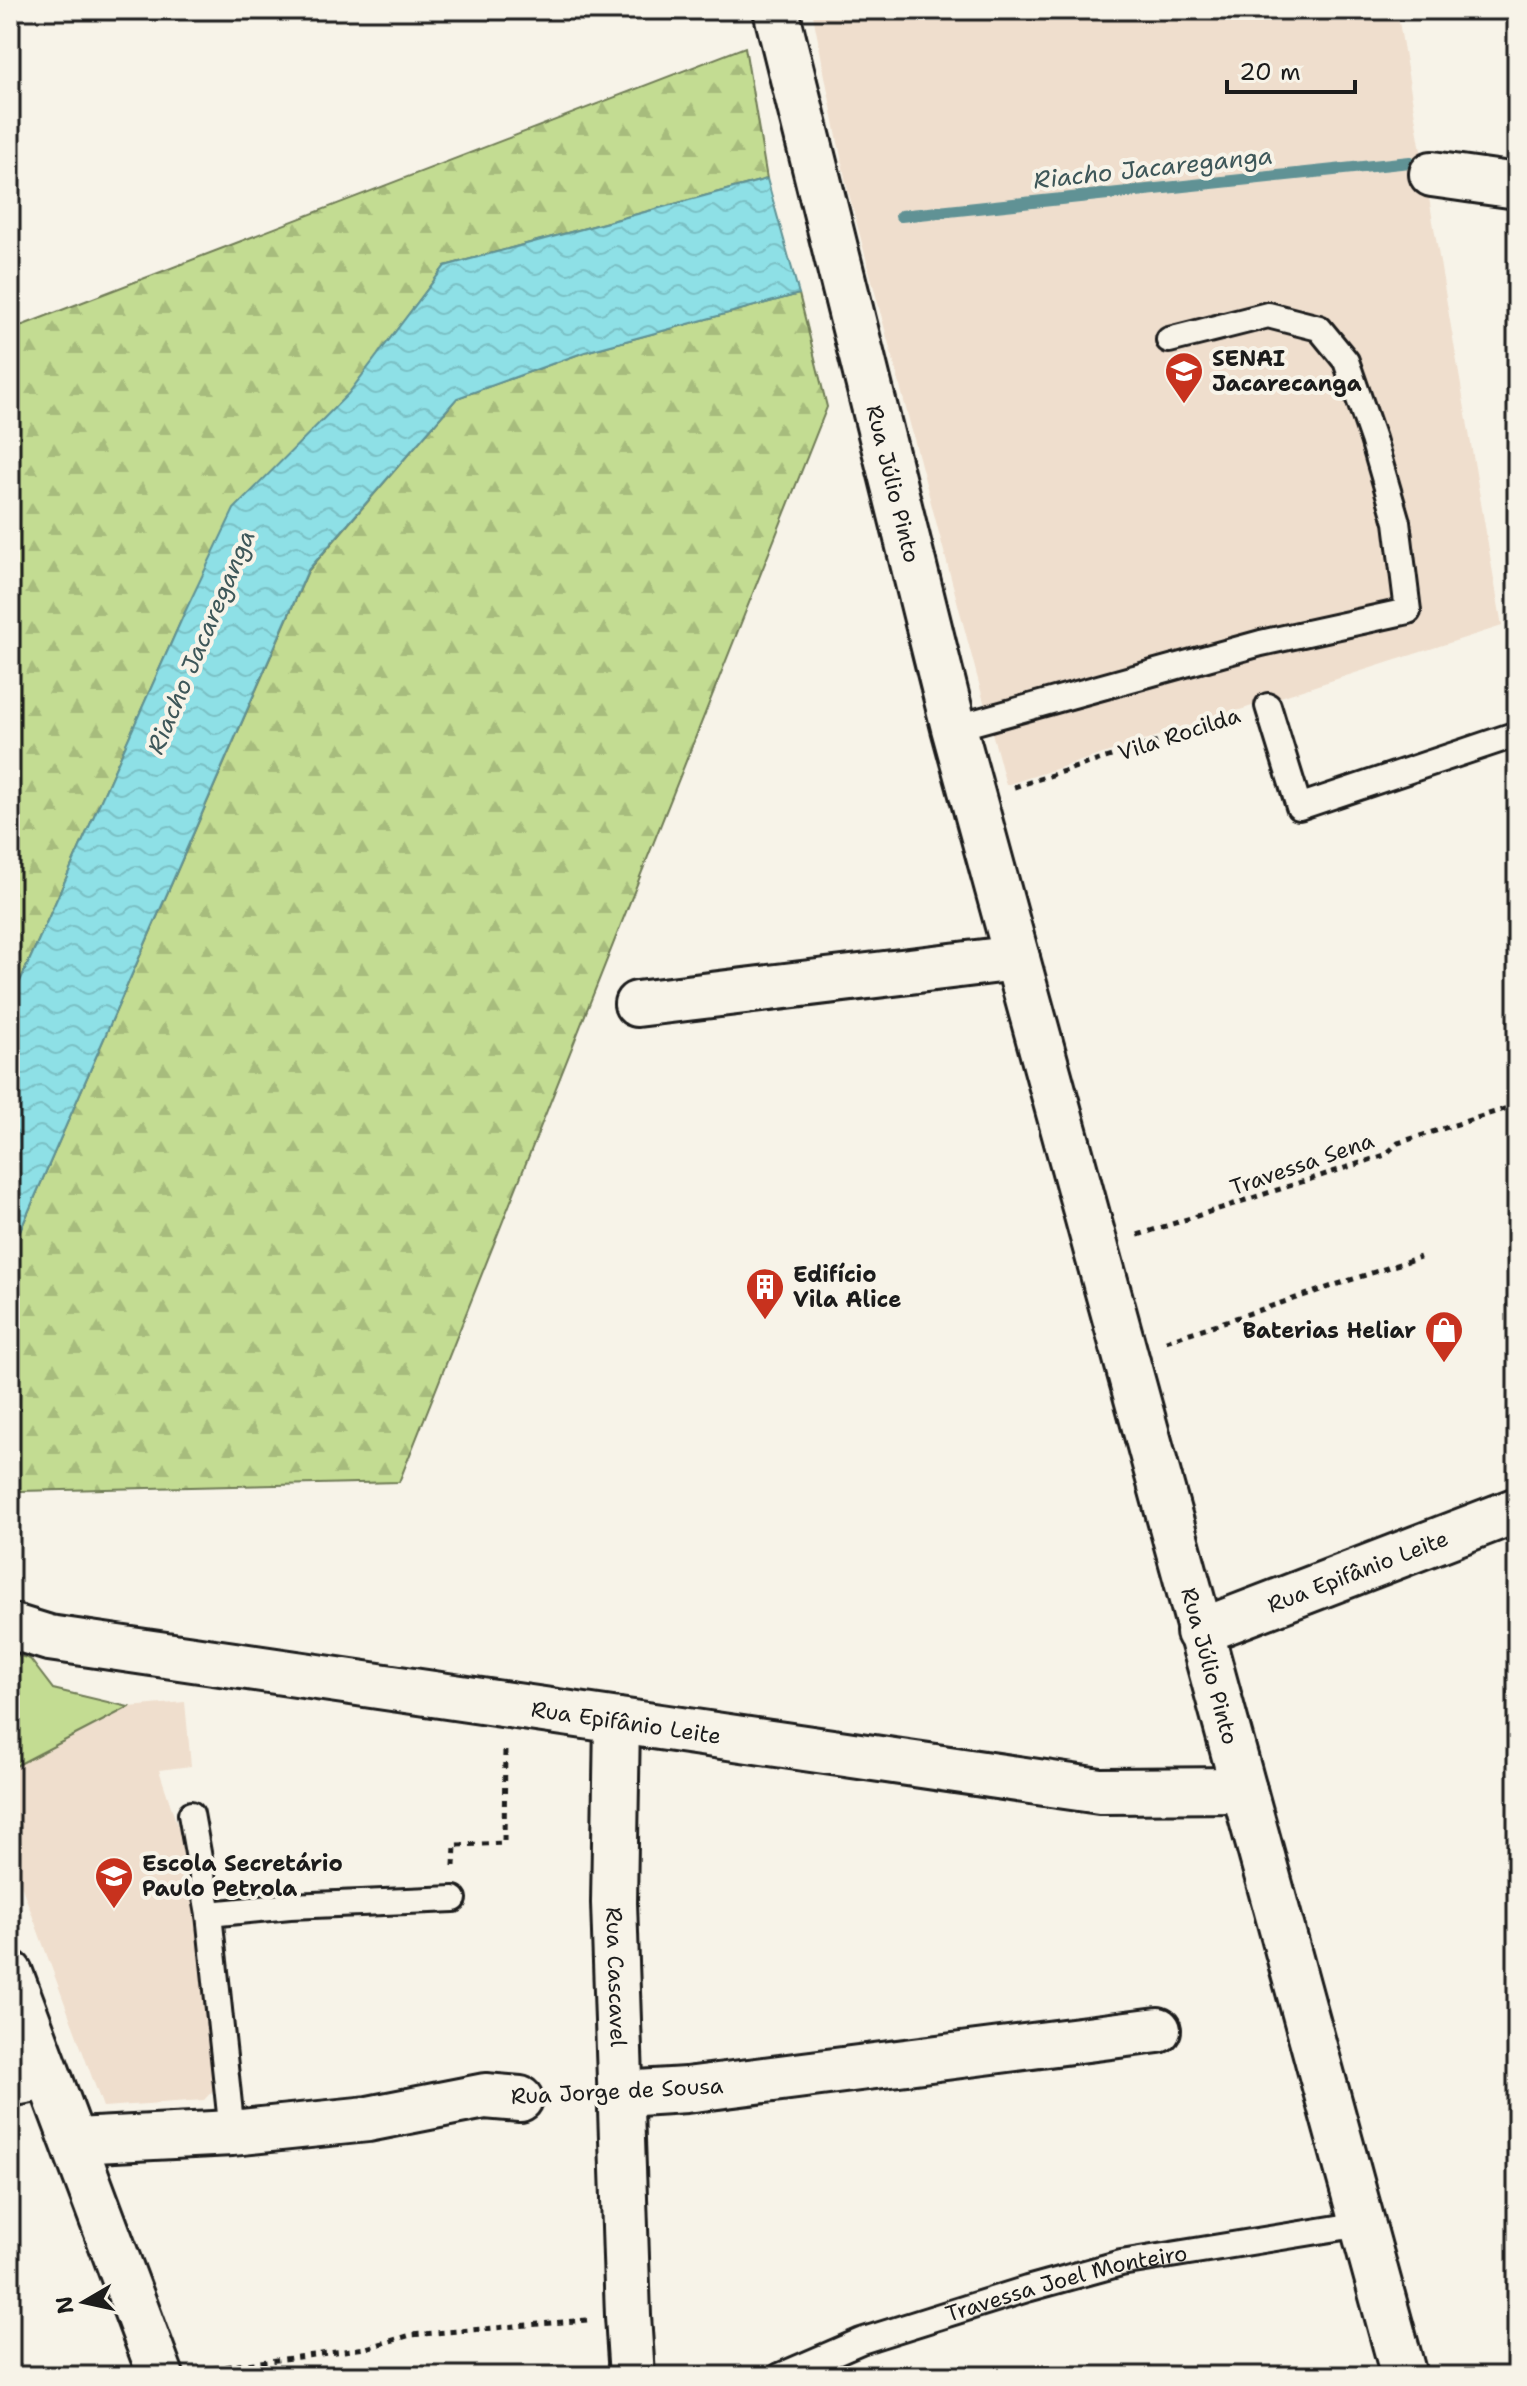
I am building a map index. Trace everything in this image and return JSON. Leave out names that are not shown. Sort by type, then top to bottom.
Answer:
[{"type":"street","name":"Rua Júlio Pinto","points":[[776,10],[954,728],[1003,959],[1096,1250],[1404,2376]]},
{"type":"street","points":[[1432,174],[1517,186]]},
{"type":"street","points":[[637,1004],[1003,959]]},
{"type":"street","name":"Rua Epifânio Leite","points":[[1199,1632],[1517,1510]]},
{"type":"street","name":"Rua Epifânio Leite","points":[[10,1626],[49,1638],[1100,1791],[1244,1790]]},
{"type":"street","name":"Rua Cascavel","points":[[617,1721],[614,1903],[632,2376]]},
{"type":"street","points":[[10,1973],[29,2081],[75,2141],[161,2376]]},
{"type":"street","name":"Rua Jorge de Sousa","points":[[622,2094],[686,2090],[1158,2030]]},
{"type":"street","name":"Rua Jorge de Sousa","points":[[75,2141],[232,2133],[368,2119],[485,2096],[520,2099]]},
{"type":"lane","points":[[954,728],[1261,643],[1408,611],[1397,522],[1373,439],[1346,361],[1319,328],[1268,315],[1169,340]]},
{"type":"lane","name":"Vila Rocilda","points":[[1268,706],[1299,807],[1517,734]]},
{"type":"lane","points":[[191,1814],[209,1914],[232,2133]]},
{"type":"lane","points":[[209,1914],[290,1906],[454,1899]]},
{"type":"lane","name":"Travessa Joel Monteiro","points":[[780,2376],[861,2341],[1121,2263],[1362,2224]]},
{"type":"path","name":"Vila Rocilda","points":[[999,792],[1268,706]]},
{"type":"path","name":"Travessa Sena","points":[[1096,1250],[1385,1155],[1398,1143],[1517,1105]]},
{"type":"path","points":[[1124,1355],[1420,1257]]},
{"type":"path","points":[[454,1899],[455,1845],[504,1843],[505,1705]]},
{"type":"path","points":[[161,2376],[366,2348],[411,2335],[628,2316]]},
{"type":"shaded area","name":"SENAI Jacarecanga","points":[[812,10],[1397,10],[1502,626],[1006,785],[846,183]]},
{"type":"shaded area","name":"Escola Secretário Paulo Petrola","points":[[185,1702],[191,1766],[159,1770],[196,1882],[217,2086],[204,2100],[103,2107],[10,1855],[10,1769],[129,1707]]},
{"type":"green space","points":[[745,47],[767,179],[445,266],[184,614],[10,1004],[10,330]]},
{"type":"green space","points":[[799,294],[827,407],[399,1482],[10,1493],[10,1254],[308,571],[457,398],[585,352]]},
{"type":"green space","points":[[10,1653],[30,1659],[53,1689],[129,1707],[10,1769]]},
{"type":"water","points":[[767,179],[799,294],[585,352],[457,398],[308,570],[10,1254],[10,1004],[234,509],[348,394],[445,266]]},
{"type":"waterway","name":"Riacho Jacareganga","points":[[901,216],[1410,162]]},
{"type":"place","name":"SENAI Jacarecanga","points":[[1184,405]]},
{"type":"place","name":"Edifício Vila Alice","points":[[765,1321]]},
{"type":"place","name":"Baterias Heliar","points":[[1444,1364]]},
{"type":"place","name":"Escola Secretário Paulo Petrola","points":[[114,1910]]}]
